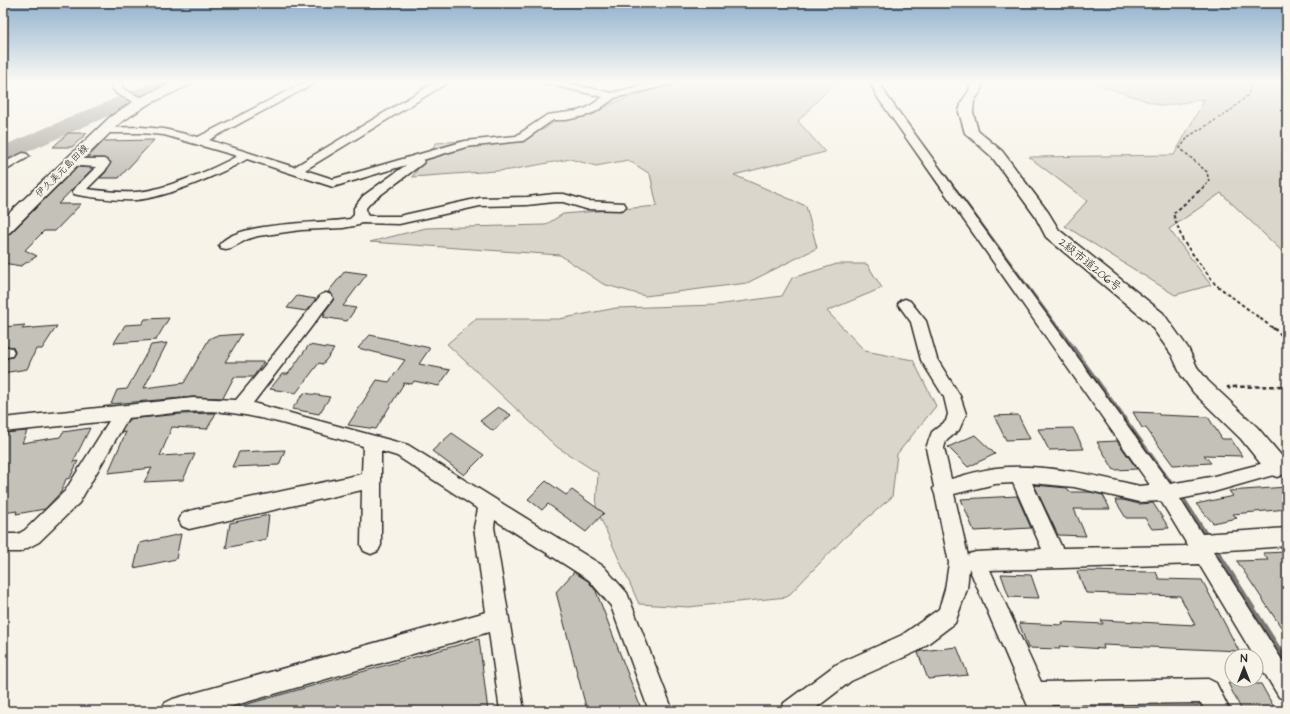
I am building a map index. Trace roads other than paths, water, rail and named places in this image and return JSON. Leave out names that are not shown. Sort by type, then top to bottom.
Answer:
[{"type":"main road","name":"伊久美元島田線","points":[[3,229],[103,130],[123,114]]},
{"type":"street","points":[[199,140],[249,114]]},
{"type":"street","points":[[295,171],[388,114]]},
{"type":"street","points":[[103,130],[164,132],[199,140],[333,183],[465,144],[519,139],[551,117],[566,117],[579,114]]},
{"type":"street","points":[[894,114],[1166,493],[1201,549],[1279,663],[1287,689]]},
{"type":"street","name":"2級市道206号","points":[[967,114],[972,133],[997,154],[1042,215],[1052,233],[1066,246],[1156,318],[1181,353],[1188,370],[1201,387],[1282,464]]},
{"type":"street","points":[[428,155],[367,199],[360,208],[361,216],[366,220],[399,220],[480,202],[527,201],[554,198],[564,198],[586,205],[620,206]]},
{"type":"street","points":[[3,168],[23,156]]},
{"type":"street","points":[[70,163],[104,163],[101,168],[78,191],[112,196],[137,196],[159,192],[228,166],[246,156]]},
{"type":"street","points":[[226,245],[243,236],[257,232],[301,226],[343,224],[354,222],[361,216]]},
{"type":"street","points":[[239,408],[281,357],[326,298]]},
{"type":"street","points":[[905,304],[918,321],[929,360],[952,396],[957,414],[953,425],[938,437],[935,448],[942,489],[967,562],[1038,703],[1208,692],[1218,711]]},
{"type":"street","points":[[3,425],[193,405],[261,411],[402,450],[596,573],[620,600],[662,711]]},
{"type":"street","points":[[3,543],[20,542],[32,536],[72,497],[123,412]]},
{"type":"street","points":[[372,442],[372,545]]},
{"type":"street","points":[[942,489],[995,476],[1019,475],[1074,479],[1138,494],[1166,493],[1210,484],[1282,464]]},
{"type":"street","points":[[1019,475],[1056,558]]},
{"type":"street","points":[[189,520],[372,480]]},
{"type":"street","points":[[489,505],[484,527],[512,711]]},
{"type":"street","points":[[967,562],[1201,549],[1287,537]]},
{"type":"street","points":[[792,711],[843,674],[910,643],[947,616],[967,562]]},
{"type":"street","points":[[173,711],[498,619]]},
{"type":"waterway","points":[[3,154],[94,114]]},
{"type":"waterway","points":[[943,173],[957,192]]},
{"type":"waterway","points":[[956,191],[1058,329]]},
{"type":"waterway","points":[[1058,328],[1183,501]]},
{"type":"waterway","points":[[1183,500],[1208,539]]},
{"type":"waterway","points":[[1213,546],[1287,663]]}]
